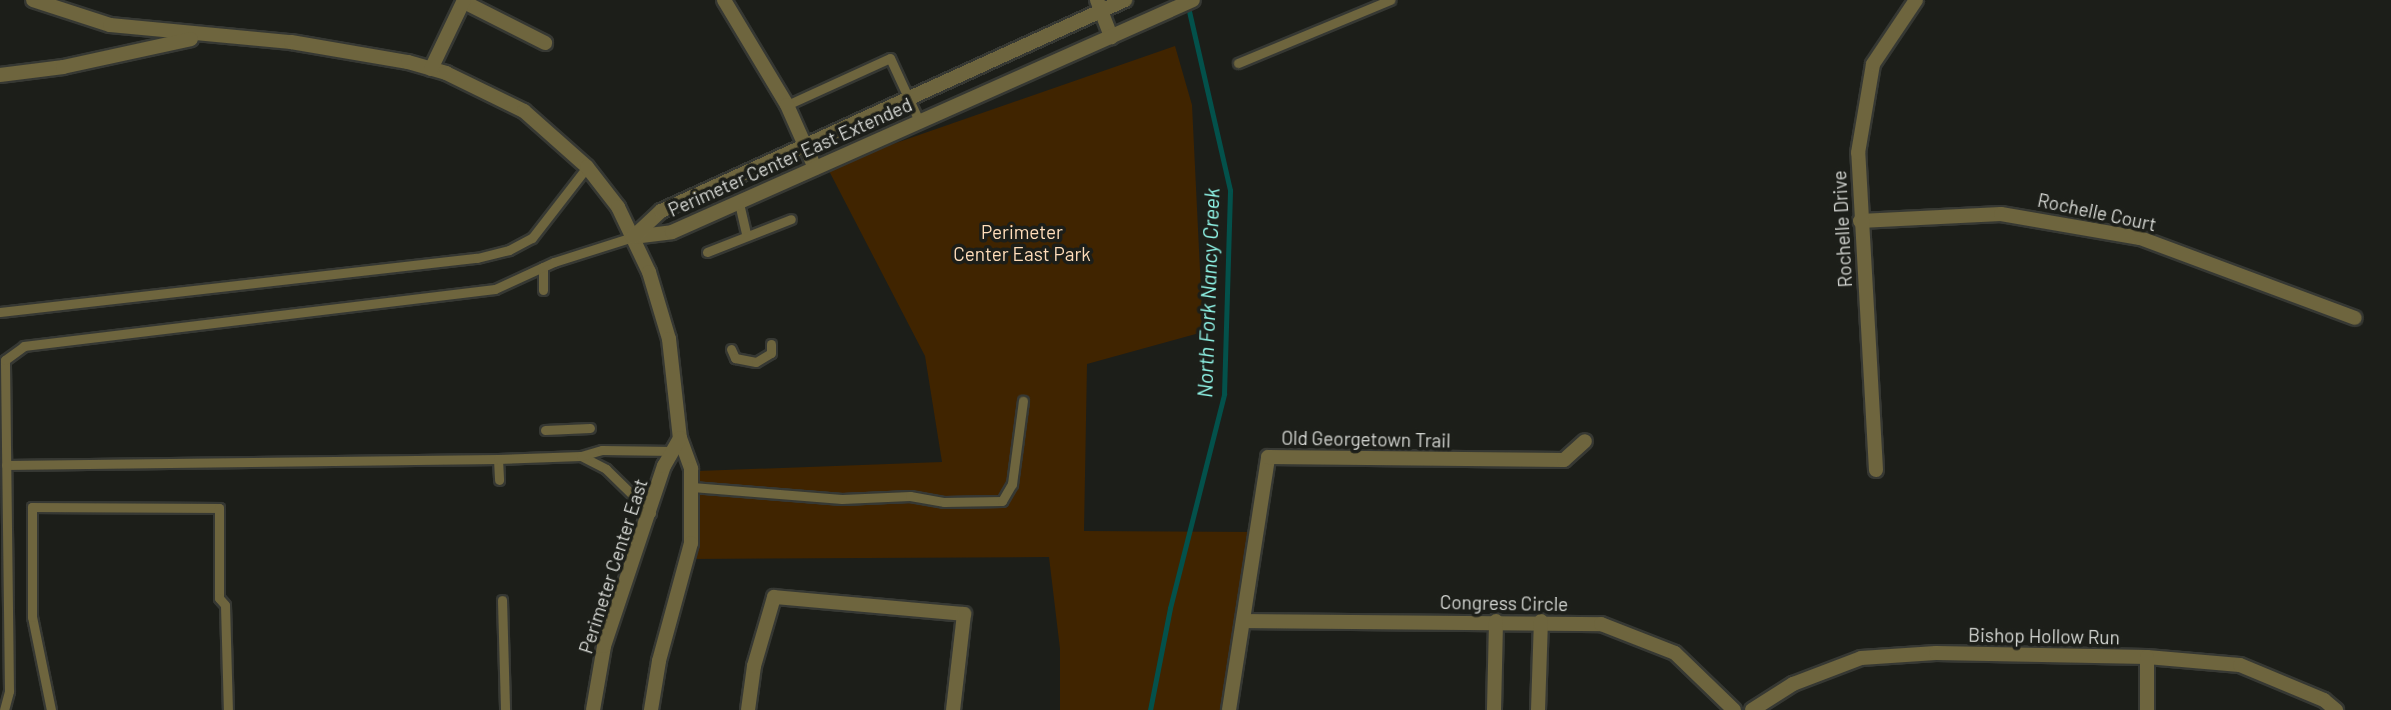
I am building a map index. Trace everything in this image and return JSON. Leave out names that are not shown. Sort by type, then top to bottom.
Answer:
[{"type":"street","name":"Perimeter Center East","points":[[33,0],[110,25],[203,36],[291,42],[431,69],[473,83],[524,111],[587,167],[633,237],[669,339],[676,445],[692,487],[691,543],[659,661],[652,710]]},
{"type":"street","points":[[724,0],[788,105],[815,168]]},
{"type":"street","name":"Perimeter Center East Extended","points":[[633,237],[661,211],[909,99],[1099,6],[1125,0]]},
{"type":"street","name":"Perimeter Center East Extended","points":[[633,237],[672,232],[1193,0]]},
{"type":"street","name":"Rochelle Drive","points":[[1876,470],[1858,153],[1873,64],[1916,0]]},
{"type":"street","points":[[431,69],[464,1],[545,43]]},
{"type":"street","points":[[1099,6],[1111,37]]},
{"type":"street","name":"Perimeter Center East","points":[[0,75],[63,67],[203,36]]},
{"type":"street","name":"Rochelle Court","points":[[1860,221],[2001,214],[2140,238],[2355,318]]},
{"type":"street","name":"Old Georgetown Trail","points":[[1229,710],[1245,621],[1268,457],[1564,460],[1585,441]]},
{"type":"street","name":"Perimeter Center East","points":[[593,710],[604,646],[676,445]]},
{"type":"street","points":[[748,710],[754,666],[774,597],[964,614],[953,710]]},
{"type":"street","name":"Congress Circle","points":[[1245,621],[1541,621],[1601,624],[1636,634],[1675,653],[1734,710]]},
{"type":"street","points":[[1494,710],[1496,621]]},
{"type":"street","points":[[1538,710],[1541,621]]},
{"type":"street","name":"Bishop Hollow Run","points":[[1752,710],[1793,684],[1861,658],[1936,653],[2147,657],[2240,664],[2324,700],[2336,710]]},
{"type":"street","points":[[2147,657],[2147,710]]},
{"type":"lane","points":[[1238,63],[1386,1]]},
{"type":"lane","points":[[788,105],[890,58],[919,121]]},
{"type":"lane","points":[[0,312],[477,258],[532,238],[587,167]]},
{"type":"lane","points":[[739,203],[746,234]]},
{"type":"lane","points":[[707,252],[746,234],[791,219]]},
{"type":"lane","points":[[4,710],[5,360],[24,346],[495,289],[543,267],[633,237]]},
{"type":"lane","points":[[543,267],[543,290]]},
{"type":"lane","points":[[731,349],[735,358],[756,362],[771,353],[771,344]]},
{"type":"lane","points":[[692,487],[842,499],[910,496],[944,502],[1002,501],[1012,484],[1023,401]]},
{"type":"lane","points":[[545,430],[590,428]]},
{"type":"lane","points":[[6,465],[498,459],[581,456],[602,450],[676,445]]},
{"type":"lane","points":[[581,456],[606,469],[651,513]]},
{"type":"lane","points":[[498,459],[499,480]]},
{"type":"lane","points":[[51,710],[32,617],[32,507],[219,508],[219,598],[225,606],[228,710]]},
{"type":"lane","points":[[502,600],[505,710]]},
{"type":"green space","name":"Perimeter Center East Park","points":[[1175,46],[1192,105],[1203,332],[1087,364],[1084,531],[1254,532],[1229,710],[1060,710],[1060,649],[1049,557],[687,559],[698,471],[942,462],[925,356],[827,167]]},
{"type":"waterway","name":"North Fork Nancy Creek","points":[[1150,710],[1170,608],[1224,394],[1230,190],[1187,3]]}]
